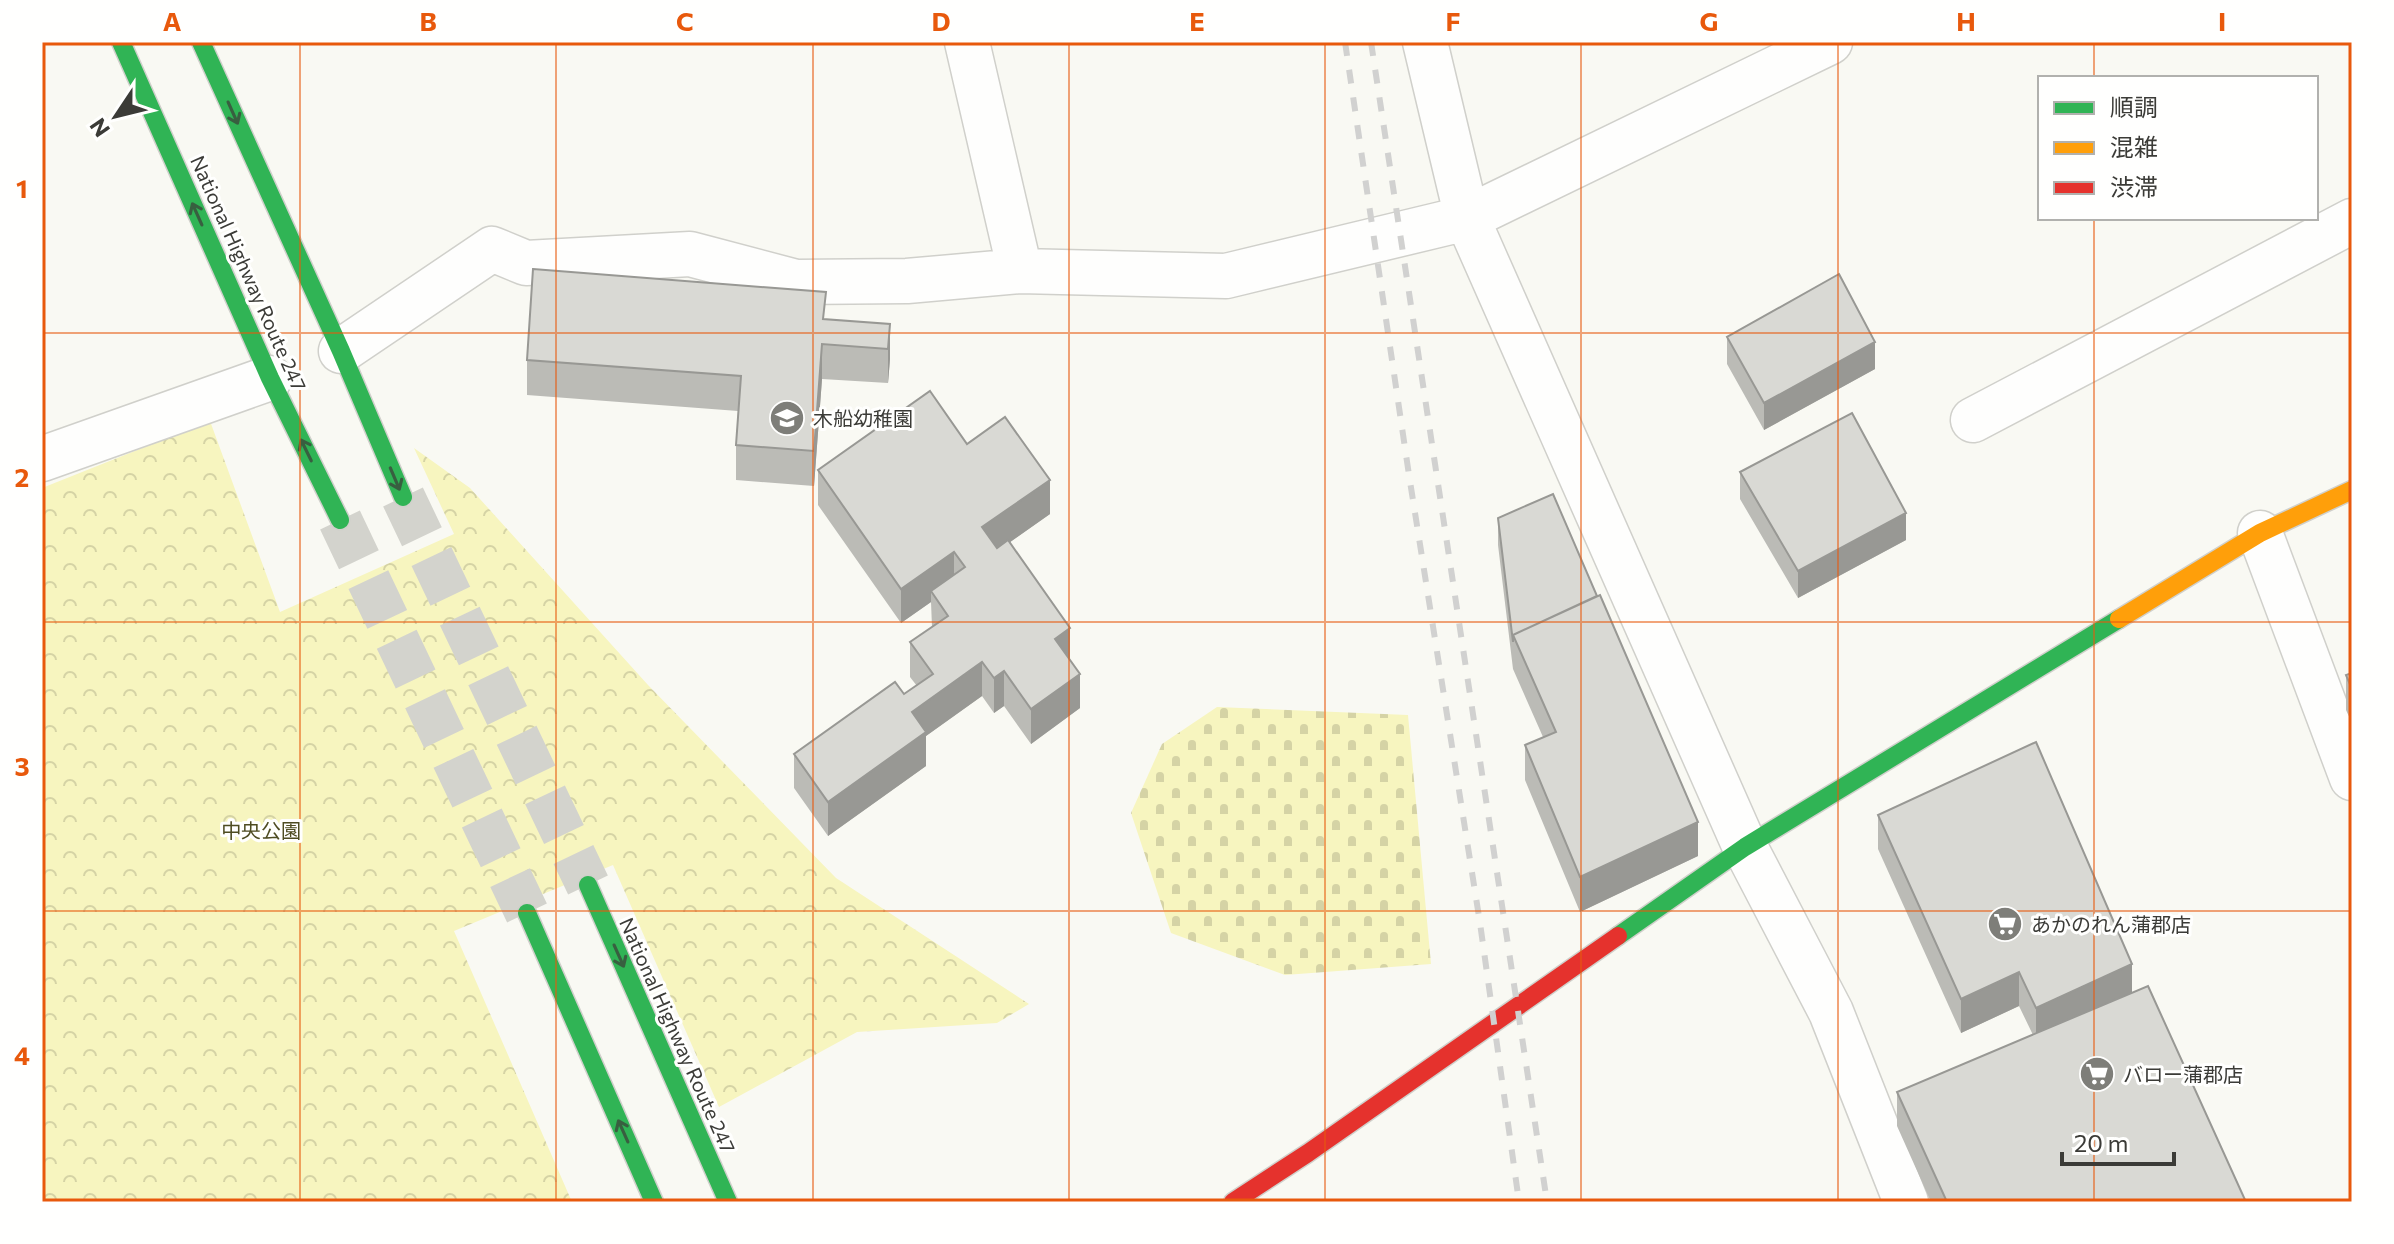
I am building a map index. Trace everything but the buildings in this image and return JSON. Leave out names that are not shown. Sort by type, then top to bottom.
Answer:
[{"type":"main road","name":"National Highway Route 247","points":[[121,42],[270,378],[340,520]]},
{"type":"main road","points":[[201,42],[341,351],[403,497]]},
{"type":"main road","points":[[1233,1202],[1308,1153],[1745,847],[2260,533],[2352,490]]},
{"type":"main road","name":"National Highway Route 247","points":[[588,885],[728,1202]]},
{"type":"main road","points":[[527,913],[654,1202]]},
{"type":"street","points":[[967,42],[1020,271]]},
{"type":"street","points":[[1425,42],[1467,218],[1745,847],[1831,1012],[1906,1202]]},
{"type":"street","points":[[341,351],[492,249],[526,263],[690,254],[796,282],[907,281],[1020,271],[1226,276],[1467,218],[1830,42]]},
{"type":"street","points":[[1973,420],[2352,221]]},
{"type":"street","points":[[42,459],[270,378]]},
{"type":"street","points":[[2260,533],[2352,778]]},
{"type":"green space","name":"中央公園","points":[[210,421],[280,612],[454,534],[414,448],[470,488],[648,685],[836,878],[1029,1004],[997,1023],[857,1032],[719,1107],[613,865],[454,931],[572,1202],[42,1202],[42,488]]},
{"type":"green space","points":[[1217,707],[1408,715],[1431,964],[1285,975],[1171,933],[1131,813],[1162,744]]},
{"type":"tunnel","points":[[403,497],[588,885]]},
{"type":"tunnel","points":[[340,520],[527,913]]},
{"type":"railway","points":[[1345,42],[1480,923],[1519,1202]]},
{"type":"railway","points":[[1371,42],[1547,1202]]},
{"type":"traffic: fast","points":[[121,42],[270,378],[340,520]]},
{"type":"traffic: fast","points":[[201,42],[341,351],[403,497]]},
{"type":"traffic: fast","points":[[1618,936],[1745,847],[2119,619]]},
{"type":"traffic: fast","points":[[588,885],[728,1202]]},
{"type":"traffic: fast","points":[[527,913],[654,1202]]},
{"type":"traffic: slow","points":[[2119,619],[2260,533],[2352,490]]},
{"type":"traffic: jam","points":[[1233,1202],[1618,936]]},
{"type":"place","name":"木船幼稚園","points":[[787,418]]},
{"type":"place","name":"あかのれん蒲郡店","points":[[2005,924]]},
{"type":"place","name":"バロー蒲郡店","points":[[2097,1074]]}]
